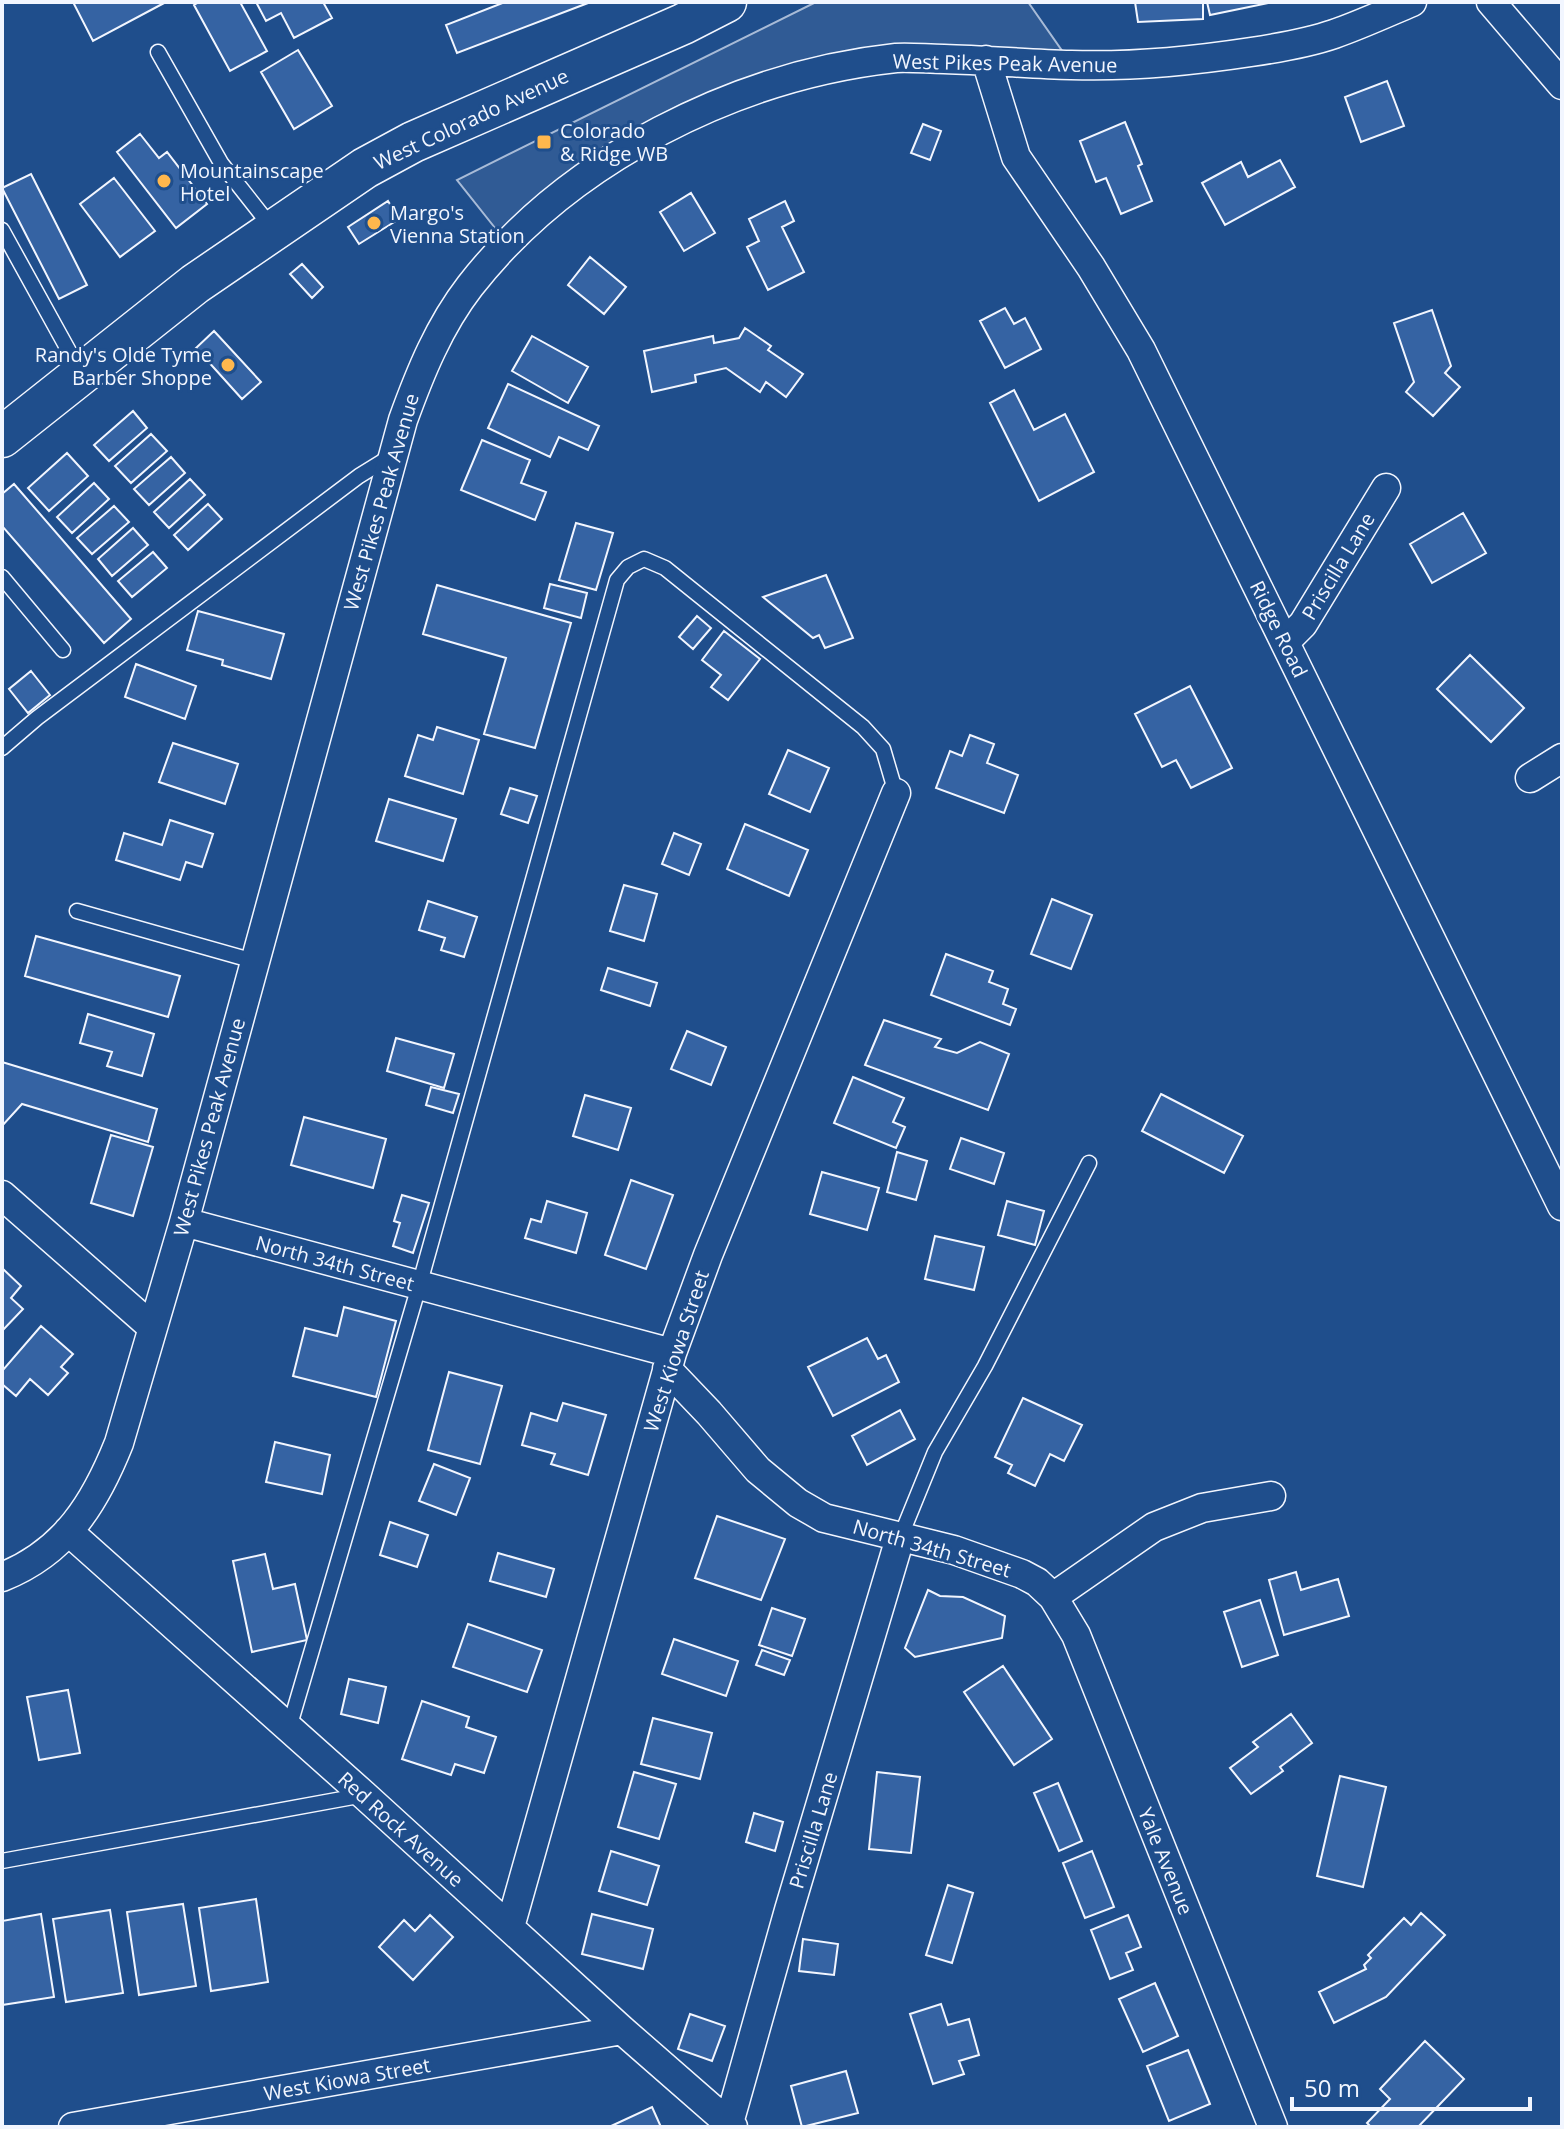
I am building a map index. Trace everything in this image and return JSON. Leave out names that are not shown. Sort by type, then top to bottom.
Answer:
[{"type":"main road","name":"West Colorado Avenue","points":[[2,437],[195,284],[365,168],[413,142],[683,24],[726,2]]},
{"type":"street","name":"West Pikes Peak Avenue","points":[[2,1577],[26,1567],[68,1531],[89,1507],[119,1443],[184,1222],[393,454],[421,370],[443,327],[469,287],[507,243],[548,205],[595,171],[656,134],[742,93],[797,76],[897,58],[1072,65],[1153,64],[1221,57],[1333,35],[1412,2]]},
{"type":"street","points":[[1491,2],[1562,85]]},
{"type":"street","name":"Ridge Road","points":[[986,60],[1016,157],[1091,267],[1141,350],[1562,1206]]},
{"type":"street","name":"Priscilla Lane","points":[[1286,641],[1303,624],[1386,488]]},
{"type":"street","points":[[1530,778],[1562,758]]},
{"type":"street","name":"West Kiowa Street","points":[[510,1927],[670,1361],[708,1255],[896,793]]},
{"type":"street","points":[[2,1195],[152,1327]]},
{"type":"street","name":"North 34th Street","points":[[184,1222],[419,1286],[670,1361],[758,1470],[798,1503],[824,1518],[954,1550],[1022,1574],[1037,1582],[1053,1597]]},
{"type":"street","points":[[1053,1597],[1154,1527],[1202,1508],[1271,1496]]},
{"type":"street","name":"Red Rock Avenue","points":[[68,1531],[731,2125]]},
{"type":"street","name":"Priscilla Lane","points":[[731,2125],[789,1910],[900,1538]]},
{"type":"street","name":"Yale Avenue","points":[[1053,1597],[1076,1635],[1273,2127]]},
{"type":"street","name":"West Kiowa Street","points":[[73,2127],[622,2030]]},
{"type":"lane","points":[[158,52],[221,163],[274,229]]},
{"type":"lane","points":[[2,230],[82,374]]},
{"type":"lane","points":[[2,748],[37,718],[359,476],[393,454]]},
{"type":"lane","points":[[289,1728],[419,1286],[617,580],[628,567],[644,559],[665,568],[863,727],[883,749],[896,793]]},
{"type":"lane","points":[[2,577],[63,650]]},
{"type":"lane","points":[[77,911],[254,961]]},
{"type":"lane","points":[[900,1538],[935,1452],[985,1366],[1089,1163]]},
{"type":"lane","points":[[2,1861],[364,1795]]},
{"type":"shaded area","points":[[816,2],[1028,2],[1072,65],[897,58],[656,134],[507,243],[457,180]]},
{"type":"building","points":[[73,2],[166,2],[93,41]]},
{"type":"building","points":[[199,2],[240,2],[267,51],[230,71],[194,5]]},
{"type":"building","points":[[256,2],[323,2],[332,18],[294,38],[281,13],[266,21]]},
{"type":"building","points":[[505,2],[588,3],[457,53],[446,25]]},
{"type":"building","points":[[1135,2],[1203,2],[1203,19],[1138,22]]},
{"type":"building","points":[[1207,2],[1273,2],[1210,15]]},
{"type":"building","points":[[298,50],[332,106],[294,129],[261,72]]},
{"type":"building","points":[[1387,81],[1404,126],[1361,142],[1345,97]]},
{"type":"building","points":[[1125,122],[1142,164],[1138,166],[1152,201],[1121,214],[1106,178],[1096,182],[1080,141]]},
{"type":"building","points":[[923,124],[941,131],[930,160],[911,153]]},
{"type":"building","name":"Mountainscape Hotel","points":[[140,134],[159,158],[167,152],[207,204],[176,228],[117,152]]},
{"type":"building","points":[[1280,160],[1295,187],[1225,225],[1202,183],[1241,162],[1248,177]]},
{"type":"building","points":[[31,174],[87,285],[59,299],[2,188]]},
{"type":"building","points":[[114,178],[155,231],[120,257],[80,204]]},
{"type":"building","points":[[691,193],[715,233],[684,251],[660,212]]},
{"type":"building","name":"Margo's Vienna Station","points":[[388,201],[399,219],[359,244],[348,227]]},
{"type":"building","points":[[785,201],[794,221],[782,227],[804,272],[768,290],[747,247],[759,241],[749,219]]},
{"type":"building","points":[[590,257],[626,287],[604,314],[568,285]]},
{"type":"building","points":[[302,264],[323,287],[312,298],[290,274]]},
{"type":"building","points":[[1005,308],[1014,324],[1025,318],[1041,349],[1005,368],[980,321]]},
{"type":"building","points":[[1432,310],[1451,366],[1445,373],[1460,387],[1433,416],[1406,392],[1414,382],[1394,323]]},
{"type":"building","points":[[745,328],[771,346],[768,350],[803,374],[786,397],[766,382],[760,392],[726,368],[695,375],[696,382],[652,392],[644,351],[713,336],[714,343],[739,338]]},
{"type":"building","name":"Randy's Olde Tyme Barber Shoppe","points":[[214,331],[261,382],[242,399],[196,348]]},
{"type":"building","points":[[532,336],[588,367],[568,403],[512,371]]},
{"type":"building","points":[[508,384],[599,426],[588,450],[559,437],[550,457],[488,428]]},
{"type":"building","points":[[1014,390],[1034,430],[1065,414],[1094,472],[1039,501],[990,403]]},
{"type":"building","points":[[133,411],[147,428],[109,461],[94,445]]},
{"type":"building","points":[[151,434],[167,451],[131,483],[115,466]]},
{"type":"building","points":[[482,440],[530,460],[521,483],[546,492],[535,520],[461,490]]},
{"type":"building","points":[[67,453],[88,476],[49,511],[28,488]]},
{"type":"building","points":[[171,457],[185,473],[149,505],[134,489]]},
{"type":"building","points":[[190,479],[205,495],[169,528],[154,512]]},
{"type":"building","points":[[94,483],[109,499],[72,533],[57,517]]},
{"type":"building","points":[[14,484],[131,619],[104,643],[2,526],[2,494]]},
{"type":"building","points":[[208,504],[222,519],[188,550],[174,535]]},
{"type":"building","points":[[114,506],[129,522],[92,554],[77,538]]},
{"type":"building","points":[[1463,513],[1486,553],[1432,583],[1410,544]]},
{"type":"building","points":[[576,523],[613,533],[596,590],[559,580]]},
{"type":"building","points":[[133,528],[148,545],[112,576],[98,559]]},
{"type":"building","points":[[153,552],[167,568],[132,597],[118,581]]},
{"type":"building","points":[[826,575],[853,638],[825,648],[819,635],[813,638],[763,597]]},
{"type":"building","points":[[550,584],[587,593],[581,618],[544,608]]},
{"type":"building","points":[[437,585],[571,623],[535,748],[484,734],[506,658],[423,634]]},
{"type":"building","points":[[198,611],[284,634],[271,679],[222,665],[223,660],[187,650]]},
{"type":"building","points":[[697,616],[711,628],[693,649],[679,637]]},
{"type":"building","points":[[724,631],[760,659],[728,700],[711,687],[721,675],[702,660]]},
{"type":"building","points":[[1470,655],[1524,708],[1491,742],[1437,689]]},
{"type":"building","points":[[136,664],[196,686],[185,719],[125,697]]},
{"type":"building","points":[[31,671],[50,695],[28,713],[9,689]]},
{"type":"building","points":[[1190,686],[1232,768],[1191,788],[1176,760],[1162,767],[1135,714]]},
{"type":"building","points":[[437,727],[479,740],[463,794],[405,776],[418,735],[433,740]]},
{"type":"building","points":[[970,735],[994,744],[987,763],[1018,775],[1004,813],[936,788],[950,751],[962,756]]},
{"type":"building","points":[[173,743],[238,764],[225,804],[159,782]]},
{"type":"building","points":[[788,750],[829,768],[810,812],[769,794]]},
{"type":"building","points":[[510,788],[537,796],[528,823],[501,814]]},
{"type":"building","points":[[389,799],[456,819],[443,861],[376,841]]},
{"type":"building","points":[[170,820],[213,834],[202,867],[186,862],[180,880],[116,860],[124,833],[162,845]]},
{"type":"building","points":[[745,824],[808,850],[789,896],[727,869]]},
{"type":"building","points":[[674,833],[701,844],[689,875],[662,864]]},
{"type":"building","points":[[624,885],[657,894],[644,941],[610,931]]},
{"type":"building","points":[[1052,899],[1092,915],[1071,969],[1031,954]]},
{"type":"building","points":[[428,901],[477,917],[464,957],[441,950],[445,938],[419,930]]},
{"type":"building","points":[[36,936],[180,976],[168,1017],[25,976]]},
{"type":"building","points":[[946,954],[993,971],[989,982],[1008,989],[1003,1004],[1016,1009],[1010,1025],[931,995]]},
{"type":"building","points":[[608,968],[657,983],[650,1006],[601,990]]},
{"type":"building","points":[[88,1014],[154,1034],[142,1076],[107,1066],[112,1052],[80,1043]]},
{"type":"building","points":[[884,1020],[941,1039],[935,1047],[957,1053],[980,1042],[1009,1054],[988,1110],[865,1065]]},
{"type":"building","points":[[687,1031],[726,1047],[711,1085],[671,1069]]},
{"type":"building","points":[[396,1038],[454,1054],[444,1088],[387,1071]]},
{"type":"building","points":[[2,1062],[157,1109],[148,1142],[22,1104],[2,1126]]},
{"type":"building","points":[[853,1077],[904,1098],[893,1122],[905,1127],[896,1148],[834,1123]]},
{"type":"building","points":[[431,1087],[459,1094],[453,1113],[426,1105]]},
{"type":"building","points":[[1161,1094],[1243,1136],[1224,1173],[1142,1131]]},
{"type":"building","points":[[585,1095],[631,1108],[618,1150],[573,1136]]},
{"type":"building","points":[[304,1117],[386,1139],[373,1188],[291,1165]]},
{"type":"building","points":[[111,1135],[153,1147],[133,1216],[91,1203]]},
{"type":"building","points":[[961,1138],[1004,1153],[994,1184],[950,1169]]},
{"type":"building","points":[[897,1152],[927,1161],[916,1200],[887,1192]]},
{"type":"building","points":[[822,1172],[879,1188],[867,1230],[810,1214]]},
{"type":"building","points":[[631,1180],[673,1195],[646,1269],[605,1255]]},
{"type":"building","points":[[402,1195],[429,1203],[413,1253],[393,1246],[400,1223],[394,1221]]},
{"type":"building","points":[[547,1201],[587,1213],[576,1253],[525,1238],[531,1219],[541,1222]]},
{"type":"building","points":[[1007,1201],[1044,1211],[1035,1245],[998,1235]]},
{"type":"building","points":[[935,1236],[984,1247],[974,1290],[925,1279]]},
{"type":"building","points":[[2,1268],[21,1286],[11,1298],[23,1309],[2,1331]]},
{"type":"building","points":[[344,1307],[396,1321],[376,1397],[293,1376],[305,1328],[337,1336]]},
{"type":"building","points":[[41,1326],[73,1354],[61,1367],[68,1373],[48,1395],[30,1379],[16,1396],[2,1384],[2,1371]]},
{"type":"building","points":[[867,1338],[878,1359],[886,1355],[899,1382],[833,1416],[808,1367]]},
{"type":"building","points":[[449,1372],[502,1386],[480,1464],[428,1450]]},
{"type":"building","points":[[1023,1398],[1082,1425],[1064,1461],[1050,1454],[1035,1486],[1008,1473],[1012,1465],[995,1457]]},
{"type":"building","points":[[563,1403],[606,1415],[588,1475],[551,1464],[555,1454],[522,1445],[531,1413],[557,1421]]},
{"type":"building","points":[[900,1410],[915,1439],[867,1465],[852,1436]]},
{"type":"building","points":[[275,1442],[330,1455],[322,1494],[266,1482]]},
{"type":"building","points":[[434,1464],[470,1478],[456,1515],[419,1501]]},
{"type":"building","points":[[717,1516],[785,1539],[761,1600],[695,1578]]},
{"type":"building","points":[[390,1522],[428,1535],[417,1567],[380,1555]]},
{"type":"building","points":[[498,1553],[554,1569],[546,1597],[490,1581]]},
{"type":"building","points":[[265,1554],[273,1589],[295,1584],[307,1640],[252,1652],[233,1561]]},
{"type":"building","points":[[1296,1572],[1301,1590],[1338,1579],[1349,1616],[1284,1635],[1269,1580]]},
{"type":"building","points":[[928,1590],[940,1596],[963,1597],[1005,1616],[1002,1638],[915,1657],[905,1648]]},
{"type":"building","points":[[1260,1600],[1278,1655],[1242,1667],[1224,1612]]},
{"type":"building","points":[[772,1608],[805,1619],[792,1656],[759,1645]]},
{"type":"building","points":[[468,1624],[542,1650],[527,1692],[453,1667]]},
{"type":"building","points":[[674,1639],[738,1661],[726,1696],[662,1674]]},
{"type":"building","points":[[762,1650],[790,1660],[784,1675],[756,1665]]},
{"type":"building","points":[[1003,1666],[1052,1739],[1014,1765],[964,1692]]},
{"type":"building","points":[[349,1679],[386,1687],[378,1723],[341,1714]]},
{"type":"building","points":[[68,1690],[80,1753],[39,1760],[27,1697]]},
{"type":"building","points":[[422,1701],[469,1717],[466,1727],[496,1737],[484,1773],[455,1764],[451,1775],[402,1759]]},
{"type":"building","points":[[1291,1714],[1312,1743],[1280,1767],[1283,1771],[1251,1794],[1230,1768],[1258,1747],[1253,1742]]},
{"type":"building","points":[[653,1718],[712,1733],[700,1779],[641,1764]]},
{"type":"building","points":[[634,1772],[676,1784],[659,1839],[618,1827]]},
{"type":"building","points":[[877,1772],[920,1777],[911,1853],[869,1849]]},
{"type":"building","points":[[1340,1776],[1386,1787],[1363,1887],[1317,1876]]},
{"type":"building","points":[[1058,1783],[1082,1841],[1059,1851],[1034,1793]]},
{"type":"building","points":[[754,1813],[783,1822],[775,1851],[746,1842]]},
{"type":"building","points":[[611,1851],[659,1866],[647,1905],[599,1891]]},
{"type":"building","points":[[1092,1851],[1114,1907],[1085,1918],[1063,1863]]},
{"type":"building","points":[[948,1885],[973,1893],[952,1963],[926,1955]]},
{"type":"building","points":[[256,1899],[268,1982],[211,1991],[199,1908]]},
{"type":"building","points":[[183,1904],[196,1986],[139,1995],[127,1912]]},
{"type":"building","points":[[110,1910],[123,1993],[66,2002],[53,1919]]},
{"type":"building","points":[[1421,1913],[1445,1935],[1386,1997],[1334,2023],[1319,1992],[1366,1969],[1364,1965],[1371,1958],[1368,1955],[1404,1918],[1411,1925]]},
{"type":"building","points":[[41,1914],[54,1997],[2,2005],[2,1921]]},
{"type":"building","points":[[592,1914],[653,1929],[643,1969],[582,1954]]},
{"type":"building","points":[[430,1915],[453,1937],[413,1980],[379,1947],[404,1920],[415,1931]]},
{"type":"building","points":[[1128,1915],[1141,1947],[1126,1953],[1133,1970],[1110,1979],[1091,1930]]},
{"type":"building","points":[[803,1939],[838,1944],[834,1975],[799,1971]]},
{"type":"building","points":[[1155,1983],[1178,2036],[1143,2052],[1119,1999]]},
{"type":"building","points":[[941,2004],[948,2025],[969,2019],[979,2055],[959,2061],[964,2074],[933,2084],[910,2014]]},
{"type":"building","points":[[690,2014],[725,2026],[712,2061],[678,2049]]},
{"type":"building","points":[[1425,2041],[1464,2079],[1418,2127],[1371,2127],[1367,2123],[1390,2099],[1380,2089]]},
{"type":"building","points":[[1188,2050],[1210,2104],[1169,2121],[1147,2066]]},
{"type":"building","points":[[846,2071],[858,2113],[802,2127],[791,2086]]},
{"type":"building","points":[[652,2107],[661,2127],[609,2127]]},
{"type":"place","name":"Colorado & Ridge WB","points":[[544,142]]},
{"type":"place","name":"Mountainscape Hotel","points":[[164,181]]},
{"type":"place","name":"Margo's Vienna Station","points":[[374,223]]},
{"type":"place","name":"Randy's Olde Tyme Barber Shoppe","points":[[228,365]]}]
